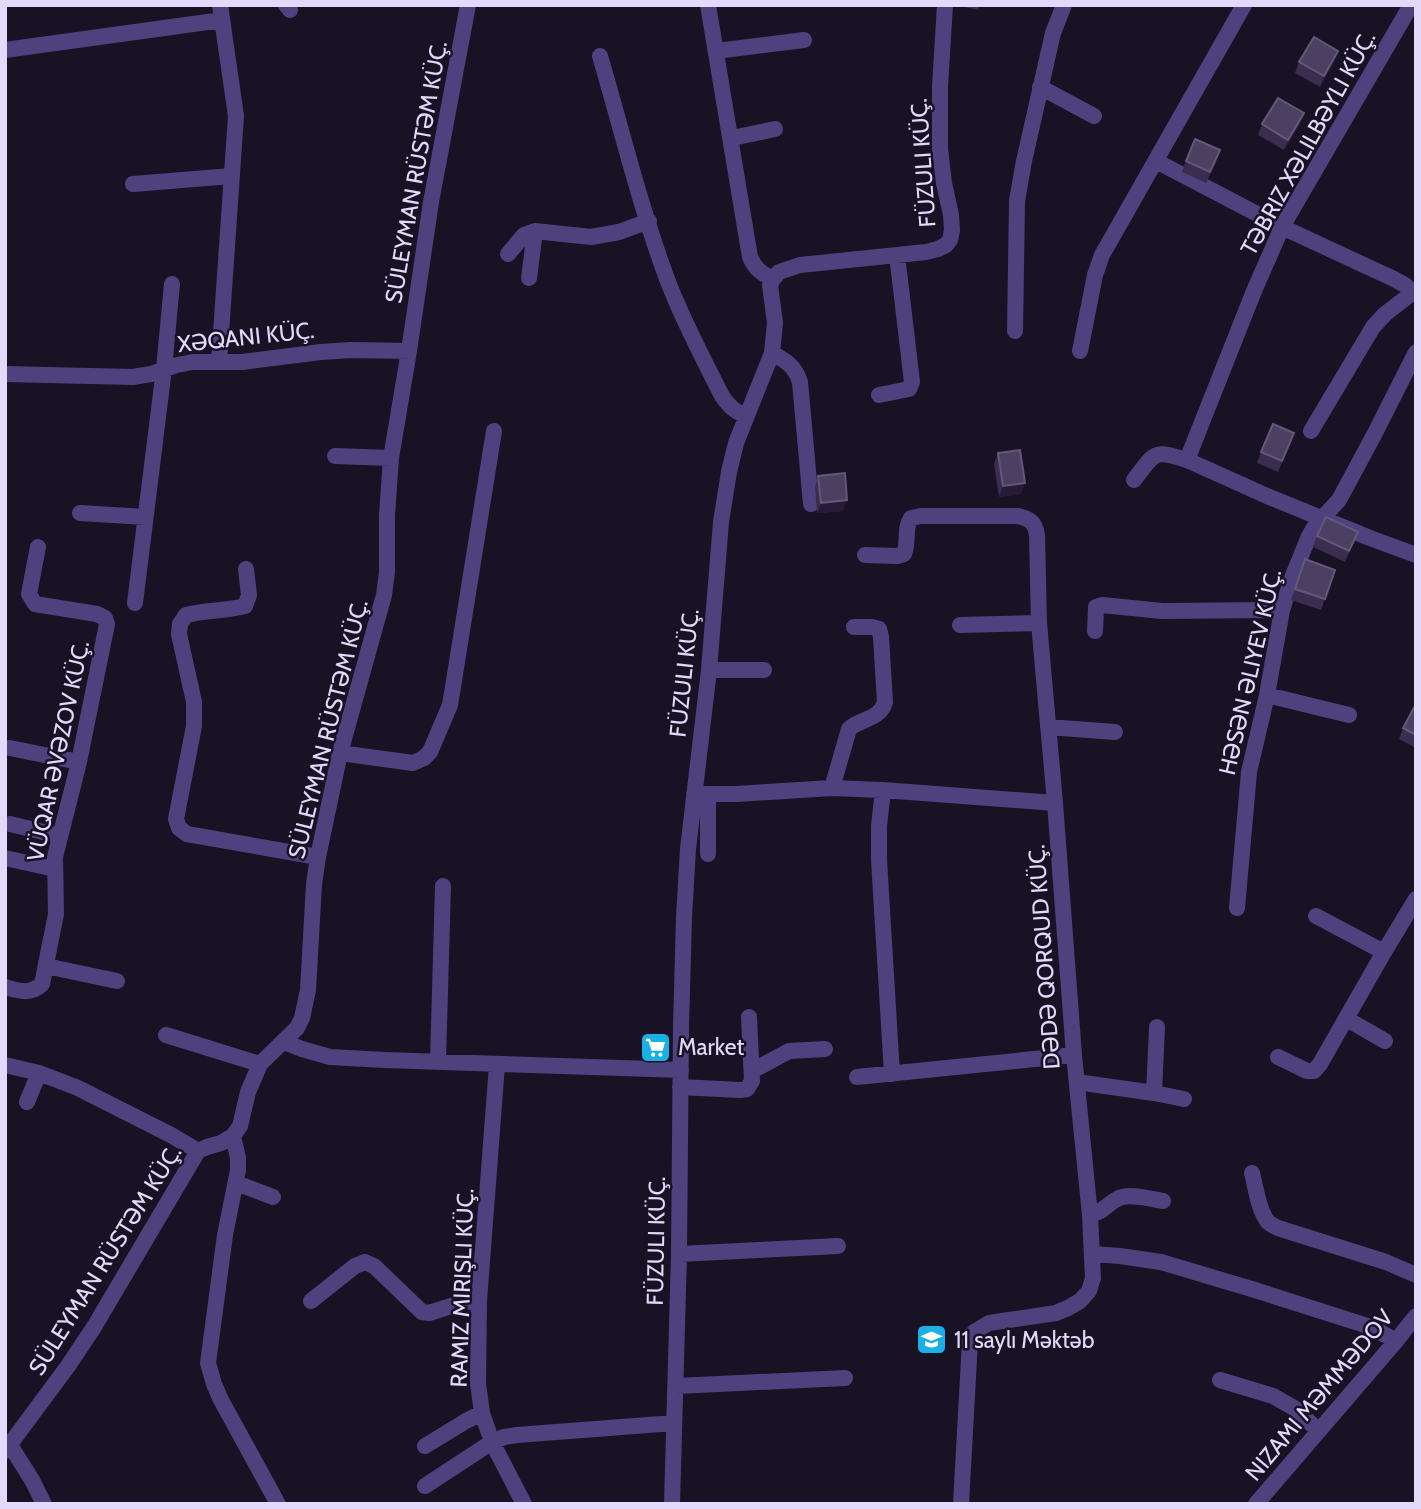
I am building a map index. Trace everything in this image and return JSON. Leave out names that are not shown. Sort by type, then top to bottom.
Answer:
[{"type":"street","name":"SÜLEYMAN RÜSTƏM KÜÇ.","points":[[7,1448],[94,1327],[198,1152],[233,1136],[240,1126],[248,1093],[260,1064],[297,1028],[302,1018],[308,990],[318,858],[340,753],[384,595],[391,458],[410,351],[431,202],[468,5]]},
{"type":"street","points":[[708,5],[750,257],[761,273],[773,279]]},
{"type":"street","name":"FÜZULI KÜÇ.","points":[[672,1504],[684,917],[688,849],[701,794],[721,522],[729,472],[736,443],[772,353],[775,330],[770,285],[779,272],[800,265],[938,249],[950,240],[951,215],[940,149],[940,86],[945,5]]},
{"type":"street","points":[[1016,331],[1017,201],[1040,87],[1053,33],[1064,5]]},
{"type":"street","points":[[1080,351],[1095,275],[1102,255],[1244,5]]},
{"type":"street","name":"TƏBRIZ XƏLILBƏYLI KÜÇ.","points":[[1186,460],[1282,226],[1411,5]]},
{"type":"street","points":[[5,50],[221,13],[236,116],[219,362]]},
{"type":"street","points":[[716,51],[804,40]]},
{"type":"street","points":[[600,57],[668,282],[690,333],[728,406],[746,416]]},
{"type":"street","points":[[1040,87],[1094,116]]},
{"type":"street","points":[[732,138],[775,129]]},
{"type":"street","points":[[1156,161],[1414,291],[1373,327],[1311,431]]},
{"type":"street","points":[[133,184],[231,176]]},
{"type":"street","points":[[508,254],[524,235],[535,231],[591,237],[619,232],[649,221]]},
{"type":"street","points":[[529,278],[535,231]]},
{"type":"street","points":[[879,395],[909,389],[912,382],[897,255]]},
{"type":"street","points":[[135,603],[172,284]]},
{"type":"street","name":"XƏQANI KÜÇ.","points":[[5,374],[133,377],[193,362],[263,361],[351,350],[410,351]]},
{"type":"street","name":"HƏSƏN ƏLIYEV KÜÇ.","points":[[1237,908],[1249,772],[1267,695],[1282,610],[1292,578],[1309,536],[1339,500],[1416,352]]},
{"type":"street","points":[[772,353],[790,364],[797,372],[800,382],[811,504]]},
{"type":"street","points":[[340,753],[413,763],[430,752],[450,705],[494,431]]},
{"type":"street","points":[[1134,480],[1153,456],[1159,453],[1186,460],[1267,496],[1416,555]]},
{"type":"street","points":[[335,456],[391,458]]},
{"type":"street","points":[[80,513],[145,517]]},
{"type":"street","name":"DƏDƏ QORQUD KÜÇ.","points":[[865,555],[904,554],[907,547],[907,524],[911,518],[921,516],[1018,516],[1028,518],[1035,525],[1037,534],[1040,623],[1093,1278],[1089,1291],[1080,1301],[1068,1308],[989,1323],[974,1332],[970,1341],[961,1504]]},
{"type":"street","name":"VÜQAR ƏVƏZOV KÜÇ.","points":[[5,987],[24,992],[36,990],[42,984],[56,914],[55,857],[79,762],[107,624],[105,618],[97,614],[35,604],[29,594],[38,547]]},
{"type":"street","points":[[246,569],[250,595],[245,606],[186,615],[180,624],[179,634],[194,702],[194,726],[176,819],[179,828],[187,834],[318,858]]},
{"type":"street","points":[[1095,631],[1096,607],[1102,606],[1162,611],[1282,610]]},
{"type":"street","points":[[961,625],[1040,623]]},
{"type":"street","points":[[832,788],[849,729],[883,710],[879,629],[854,627]]},
{"type":"street","points":[[709,670],[764,670]]},
{"type":"street","points":[[1267,695],[1349,715]]},
{"type":"street","points":[[1048,727],[1115,732]]},
{"type":"street","points":[[10,748],[79,762]]},
{"type":"street","points":[[708,854],[701,794],[832,788],[1055,803]]},
{"type":"street","points":[[883,790],[878,860],[892,1073]]},
{"type":"street","points":[[10,824],[60,836]]},
{"type":"street","points":[[5,858],[55,869]]},
{"type":"street","points":[[438,1061],[443,886]]},
{"type":"street","points":[[1278,1058],[1307,1071],[1314,1071],[1320,1065],[1384,952],[1413,910]]},
{"type":"street","points":[[1315,916],[1384,952]]},
{"type":"street","points":[[46,966],[117,981]]},
{"type":"street","points":[[284,1041],[330,1057],[438,1061],[680,1079],[740,1090],[747,1088],[752,1081],[749,1017]]},
{"type":"street","points":[[1346,1019],[1385,1041]]},
{"type":"street","points":[[1154,1093],[1157,1027]]},
{"type":"street","points":[[166,1035],[260,1064]]},
{"type":"street","points":[[752,1071],[789,1051],[825,1049]]},
{"type":"street","points":[[858,1077],[1074,1055]]},
{"type":"street","points":[[5,1065],[39,1073],[78,1088],[171,1135],[198,1152]]},
{"type":"street","name":"RAMIZ MIRIŞLI KÜÇ.","points":[[497,1065],[479,1301],[478,1383],[482,1413],[492,1442],[523,1504]]},
{"type":"street","points":[[27,1102],[39,1073]]},
{"type":"street","points":[[1077,1082],[1184,1099]]},
{"type":"street","points":[[233,1136],[238,1158],[236,1183],[225,1236],[208,1363],[221,1400],[278,1504]]},
{"type":"street","points":[[1252,1173],[1258,1199],[1269,1223],[1386,1262],[1416,1275]]},
{"type":"street","points":[[236,1183],[273,1197]]},
{"type":"street","points":[[1090,1215],[1100,1213],[1118,1198],[1127,1196],[1163,1201]]},
{"type":"street","points":[[679,1254],[838,1246]]},
{"type":"street","points":[[1093,1254],[1161,1262],[1371,1327],[1396,1341]]},
{"type":"street","points":[[312,1301],[355,1266],[365,1262],[374,1266],[422,1312],[429,1313],[464,1302],[479,1301]]},
{"type":"street","name":"NIZAMI MƏMMƏDOV","points":[[1256,1504],[1416,1316]]},
{"type":"street","points":[[676,1386],[845,1378]]},
{"type":"street","points":[[1220,1380],[1273,1396],[1294,1408],[1319,1431]]},
{"type":"street","points":[[425,1446],[482,1413]]},
{"type":"street","points":[[425,1486],[504,1437],[674,1423]]},
{"type":"street","points":[[7,1448],[32,1480],[44,1504]]},
{"type":"building","points":[[1314,37],[1338,51],[1324,76],[1299,62]]},
{"type":"building","points":[[1278,98],[1304,113],[1288,140],[1262,124]]},
{"type":"building","points":[[1195,139],[1220,150],[1210,172],[1186,161]]},
{"type":"building","points":[[1273,424],[1294,433],[1282,461],[1261,452]]},
{"type":"building","points":[[1020,450],[1025,483],[1003,486],[998,453]]},
{"type":"building","points":[[845,473],[847,500],[821,503],[818,476]]},
{"type":"building","points":[[1326,517],[1358,532],[1349,551],[1317,536]]},
{"type":"building","points":[[1305,559],[1335,570],[1325,599],[1295,589]]},
{"type":"building","points":[[1416,704],[1416,735],[1403,728]]},
{"type":"place","name":"Market","points":[[655,1047]]},
{"type":"place","name":"11 saylı Məktəb","points":[[931,1340]]}]
